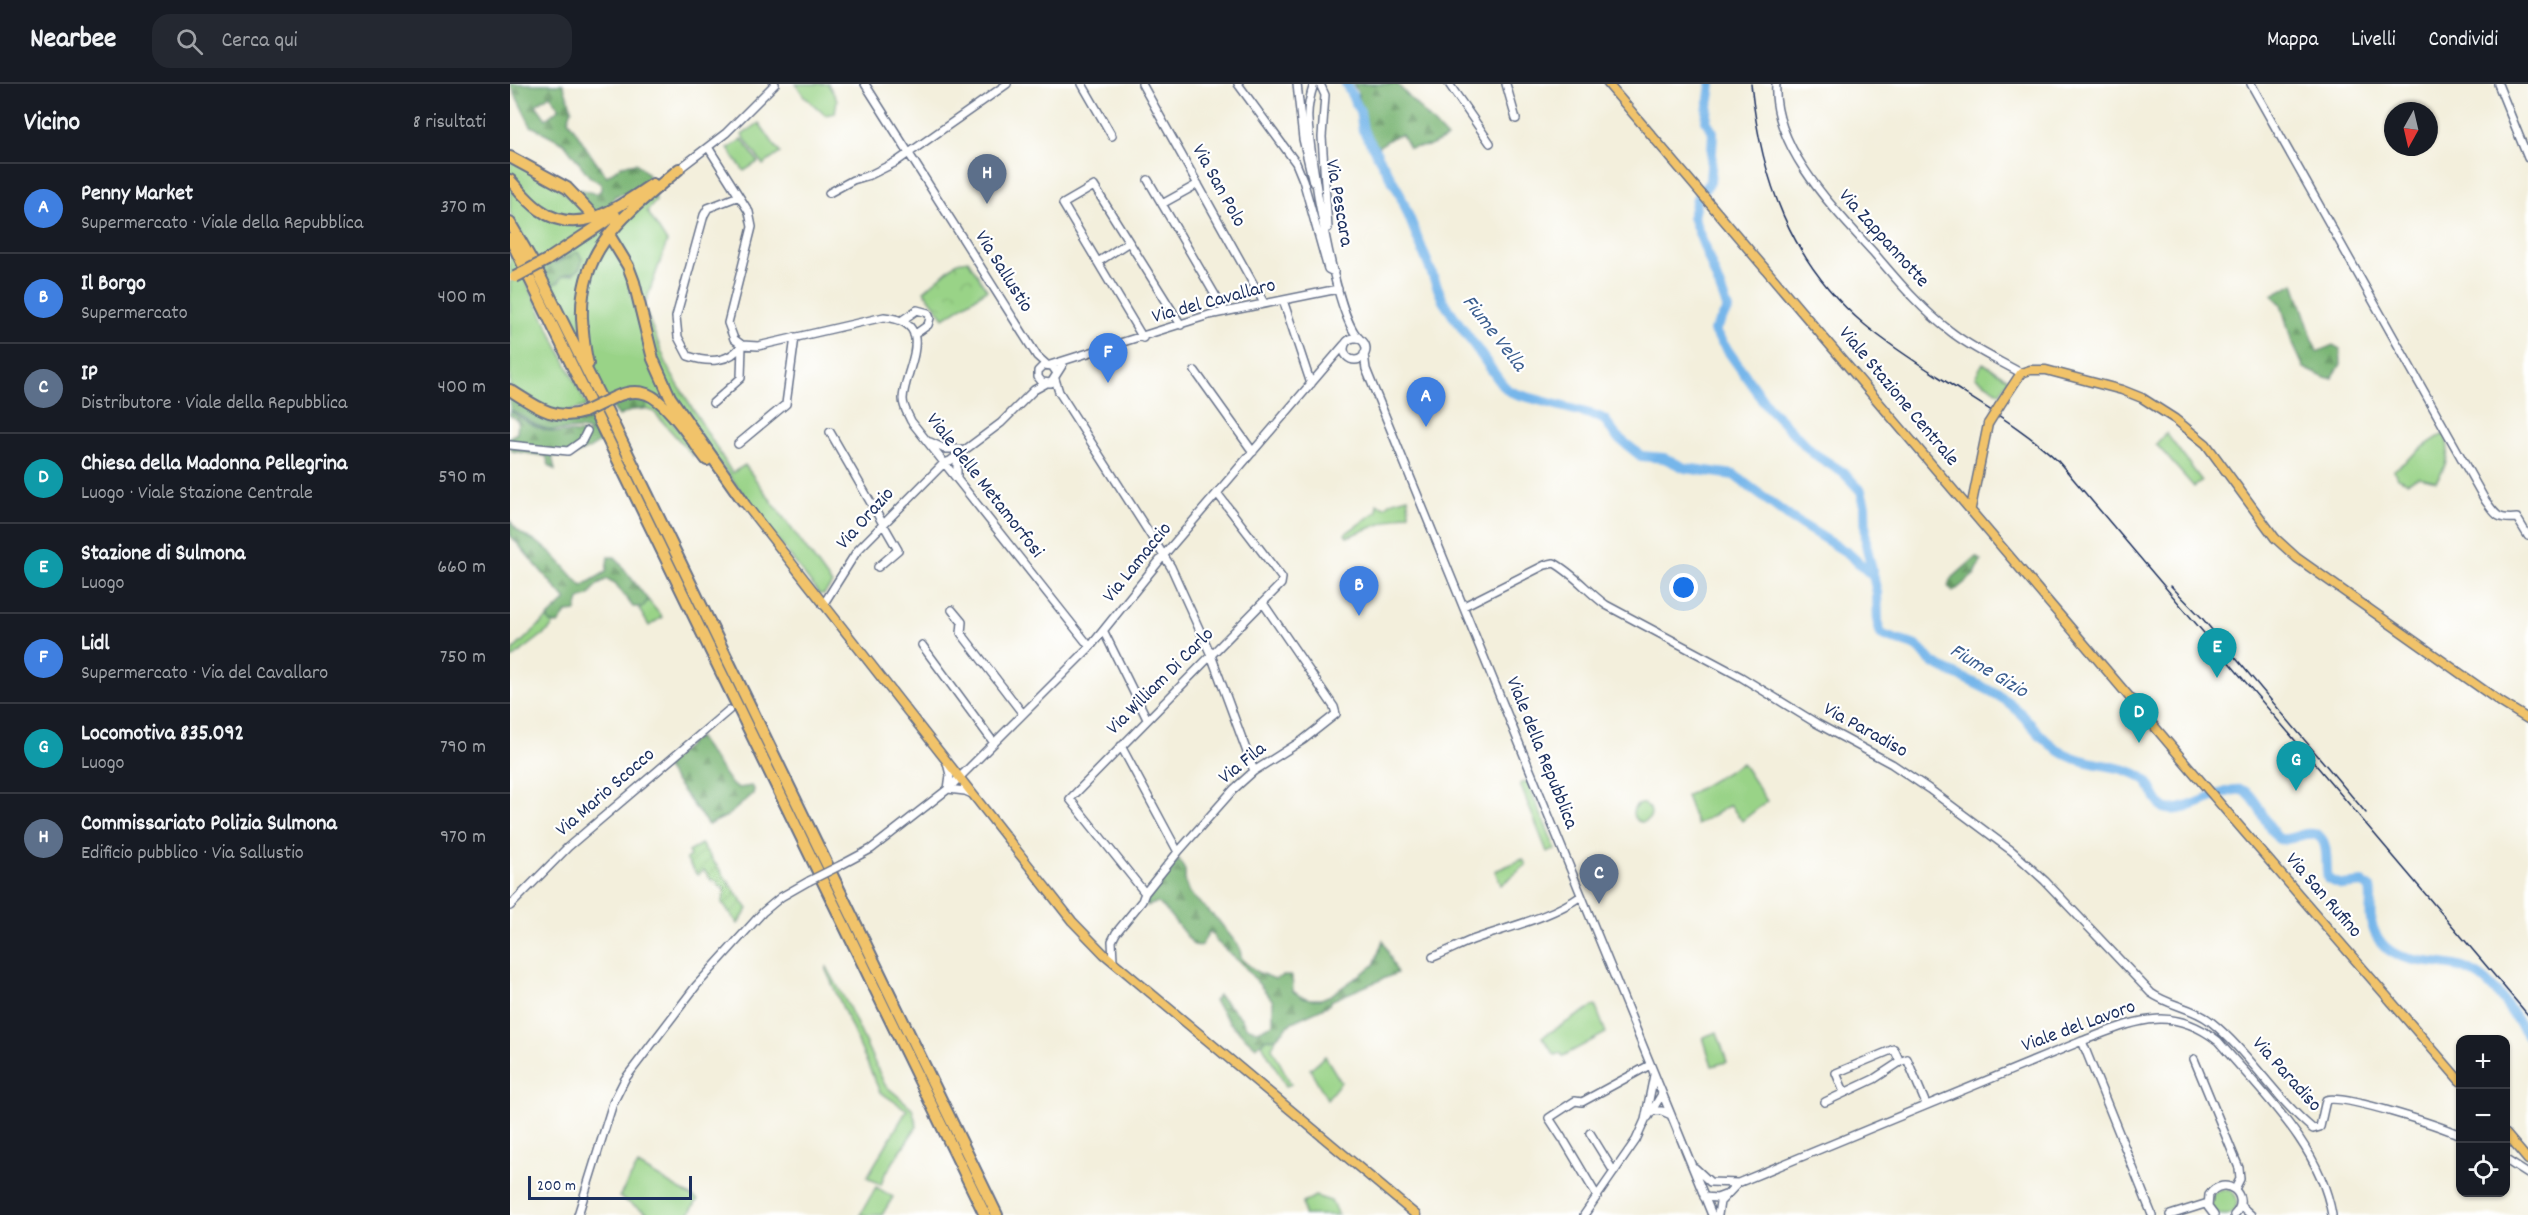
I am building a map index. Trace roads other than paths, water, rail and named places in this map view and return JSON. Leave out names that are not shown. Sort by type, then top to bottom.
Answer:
[{"type":"highway","points":[[510,157],[567,188],[592,214]]},
{"type":"highway","points":[[510,180],[540,210],[564,221],[582,222],[601,216],[679,169]]},
{"type":"highway","points":[[513,278],[547,260],[596,228],[679,169]]},
{"type":"highway","points":[[607,411],[585,354],[582,312],[587,274],[597,251],[611,230],[679,169]]},
{"type":"highway","points":[[510,223],[607,411],[997,1215]]},
{"type":"highway","points":[[611,238],[628,266],[634,282],[653,359],[670,397],[743,501]]},
{"type":"highway","points":[[512,242],[985,1215]]},
{"type":"highway","points":[[510,390],[548,413],[567,416],[584,412],[631,392],[639,392],[656,399],[743,501]]},
{"type":"main road","name":"Viale Stazione Centrale","points":[[1608,84],[2161,732]]},
{"type":"main road","points":[[1971,507],[1988,424],[2021,373],[2030,370],[2046,370],[2122,390],[2142,398],[2175,419],[2206,444],[2275,538],[2297,558],[2465,678],[2528,718]]},
{"type":"main road","points":[[743,501],[1072,921],[1113,960],[1416,1215]]},
{"type":"main road","name":"Via San Rufino","points":[[2161,732],[2456,1076]]},
{"type":"main road","points":[[2510,1140],[2528,1160]]},
{"type":"street","points":[[679,169],[754,107],[775,84]]},
{"type":"street","name":"Via Sallustio","points":[[865,84],[1036,356],[1049,365],[1056,376]]},
{"type":"street","points":[[829,193],[910,153],[1007,84]]},
{"type":"street","points":[[1082,84],[1112,136]]},
{"type":"street","name":"Via San Polo","points":[[1142,84],[1264,303]]},
{"type":"street","points":[[1238,84],[1296,163],[1328,269],[1334,272]]},
{"type":"street","points":[[1297,84],[1306,152],[1312,180],[1318,194]]},
{"type":"street","name":"Via Pescara","points":[[1314,84],[1308,108],[1311,146],[1326,237],[1348,326],[1345,344]]},
{"type":"street","points":[[1320,84],[1325,95],[1322,137],[1328,219],[1326,237]]},
{"type":"street","points":[[1449,84],[1490,142]]},
{"type":"street","points":[[1506,84],[1516,119]]},
{"type":"street","name":"Via Zappannotte","points":[[1776,84],[1783,124],[1792,146],[1812,183],[1824,198],[1923,308],[1952,333],[2021,373]]},
{"type":"street","points":[[2251,84],[2485,500],[2498,517],[2504,520],[2517,518],[2528,536]]},
{"type":"street","points":[[2498,84],[2528,158]]},
{"type":"street","points":[[708,147],[749,212],[752,227],[728,323],[734,339],[742,345],[758,346],[877,318],[901,321],[914,335],[928,325],[930,318],[928,313],[917,310],[901,321]]},
{"type":"street","points":[[1148,180],[1225,312]]},
{"type":"street","points":[[1162,204],[1198,184]]},
{"type":"street","points":[[1143,338],[1063,204],[1094,186],[1181,325]]},
{"type":"street","points":[[739,196],[708,208],[704,215],[676,317],[678,337],[688,356],[715,362],[737,352],[742,345]]},
{"type":"street","points":[[1098,262],[1129,242]]},
{"type":"street","name":"Via del Cavallaro","points":[[1049,365],[1225,312],[1338,289]]},
{"type":"street","points":[[1283,300],[1311,384]]},
{"type":"street","name":"Via Pescara","points":[[1348,326],[1359,338]]},
{"type":"street","name":"Viale delle Metamorfosi","points":[[914,335],[916,352],[903,399],[911,421],[1089,647]]},
{"type":"street","points":[[738,444],[786,404],[795,337]]},
{"type":"street","points":[[1334,360],[1352,358],[1364,354],[1365,345],[1359,338],[1352,338],[1345,344],[1345,353],[1352,358]]},
{"type":"street","name":"Via Lamaccio","points":[[578,1215],[613,1103],[625,1080],[696,986],[763,912],[781,897],[871,849],[959,779],[1104,632],[1164,555],[1334,360],[1345,344]]},
{"type":"street","points":[[713,403],[741,378],[742,345]]},
{"type":"street","name":"Viale della Repubblica","points":[[1364,354],[1366,369],[1712,1215]]},
{"type":"street","name":"Via Sallustio","points":[[1036,356],[1038,374]]},
{"type":"street","name":"Viale della Repubblica","points":[[1352,358],[1366,369]]},
{"type":"street","points":[[1065,362],[1056,376],[1059,392],[1164,555],[1211,655],[1254,771]]},
{"type":"street","points":[[1049,365],[1038,374],[1046,384],[1059,392]]},
{"type":"street","points":[[1195,371],[1253,452]]},
{"type":"street","name":"Via Orazio","points":[[1034,390],[1038,374]]},
{"type":"street","name":"Via Orazio","points":[[823,605],[851,558],[944,463],[1001,423],[1034,390],[1056,376]]},
{"type":"street","points":[[510,445],[568,452],[582,441],[587,431]]},
{"type":"street","points":[[830,432],[884,522],[898,550],[878,567]]},
{"type":"street","points":[[924,438],[937,446],[964,448],[957,464],[957,480]]},
{"type":"street","name":"Via William Di Carlo","points":[[1145,893],[1070,800],[1281,584],[1282,578],[1217,494]]},
{"type":"street","name":"Via Paradiso","points":[[1464,606],[1545,565],[1554,563],[1606,605],[1741,677],[1816,723],[1892,764],[1929,789],[2012,851],[2045,880],[2151,993],[2160,1000],[2184,1006],[2200,1014],[2238,1045],[2281,1099],[2313,1129],[2320,1127],[2326,1100],[2339,1098],[2396,1113],[2456,1134]]},
{"type":"street","name":"Via Fila","points":[[1113,960],[1112,941],[1116,933],[1143,902],[1145,893],[1178,852],[1234,789],[1254,771],[1303,740],[1336,714],[1334,707],[1263,603]]},
{"type":"street","points":[[952,610],[962,622],[961,633],[1023,714]]},
{"type":"street","points":[[1104,632],[1148,719]]},
{"type":"street","points":[[922,645],[994,743]]},
{"type":"street","name":"Via Mario Scocco","points":[[510,906],[568,847],[729,710]]},
{"type":"street","points":[[1121,746],[1178,852]]},
{"type":"street","points":[[947,763],[950,775],[948,789],[972,794]]},
{"type":"street","points":[[1433,957],[1469,941],[1544,916],[1581,896]]},
{"type":"street","name":"Viale del Lavoro","points":[[1738,1183],[2082,1041],[2131,1022],[2158,1018],[2175,1019],[2204,1030],[2218,1041],[2308,1150],[2329,1193],[2332,1215]]},
{"type":"street","points":[[2204,1030],[2211,1022]]},
{"type":"street","points":[[2082,1041],[2151,1215]]},
{"type":"street","points":[[1844,1092],[1836,1073],[1894,1049],[1900,1062]]},
{"type":"street","points":[[1825,1102],[1874,1079],[1907,1059],[1926,1104]]},
{"type":"street","points":[[2194,1059],[2239,1168],[2240,1179],[2235,1189]]},
{"type":"street","points":[[1597,1196],[1549,1118],[1575,1101],[1582,1102],[1650,1065]]},
{"type":"street","points":[[1584,1215],[1636,1140],[1645,1120],[1654,1075]]},
{"type":"street","points":[[1649,1102],[1655,1095],[1662,1094]]},
{"type":"street","points":[[1645,1120],[1662,1094]]},
{"type":"street","points":[[1653,1111],[1662,1111],[1671,1115]]},
{"type":"street","points":[[1590,1133],[1614,1172]]},
{"type":"street","points":[[1690,1161],[1710,1182],[1738,1183]]},
{"type":"street","points":[[2510,1163],[2528,1174]]},
{"type":"street","points":[[1718,1215],[1720,1202],[1738,1183]]},
{"type":"street","points":[[1723,1184],[1713,1188],[1704,1197],[1710,1199],[1725,1195]]},
{"type":"street","points":[[2214,1215],[2208,1203],[2211,1192],[2225,1185],[2235,1189],[2240,1195],[2241,1206],[2235,1215]]},
{"type":"street","points":[[2170,1215],[2208,1203]]},
{"type":"street","points":[[2241,1206],[2251,1215]]},
{"type":"waterway","name":"Fiume Vella","points":[[1346,84],[1360,111],[1363,130],[1399,192],[1443,301],[1509,391],[1597,416],[1605,420],[1616,436],[1641,456],[1664,458],[1685,468],[1734,475],[1791,518],[1848,553],[1874,577]]},
{"type":"waterway","name":"Fiume Gizio","points":[[1711,84],[1706,121],[1713,132],[1710,182],[1697,198],[1693,217],[1728,309],[1714,331],[1767,406],[1813,453],[1844,473],[1861,491],[1865,506],[1866,544],[1877,593],[1878,625],[1881,634],[1916,646],[1935,664],[2000,696],[2049,743],[2065,754],[2134,773],[2143,778],[2160,804],[2167,809],[2184,808],[2225,792],[2241,790],[2257,804],[2279,839],[2315,834],[2324,843],[2328,879],[2342,885],[2363,883],[2370,888],[2372,925],[2379,940],[2389,950],[2402,957],[2460,967],[2474,973],[2497,993],[2528,1036]]},
{"type":"railway","points":[[1751,84],[1762,152],[1772,185],[1799,246],[1817,274],[1839,300],[1883,339],[2016,427],[2058,461],[2528,1015]]},
{"type":"railway","points":[[2171,586],[2202,618],[2366,813]]},
{"type":"place","name":"Commissariato Polizia Sulmona","points":[[987,204]]},
{"type":"place","name":"Lidl","points":[[1108,383]]},
{"type":"place","name":"Penny Market","points":[[1426,427]]},
{"type":"place","name":"Il Borgo","points":[[1359,616]]},
{"type":"place","name":"Stazione di Sulmona","points":[[2217,678]]},
{"type":"place","name":"Chiesa della Madonna Pellegrina","points":[[2139,743]]},
{"type":"place","name":"Locomotiva 835.092","points":[[2296,791]]},
{"type":"place","name":"IP","points":[[1599,904]]}]
